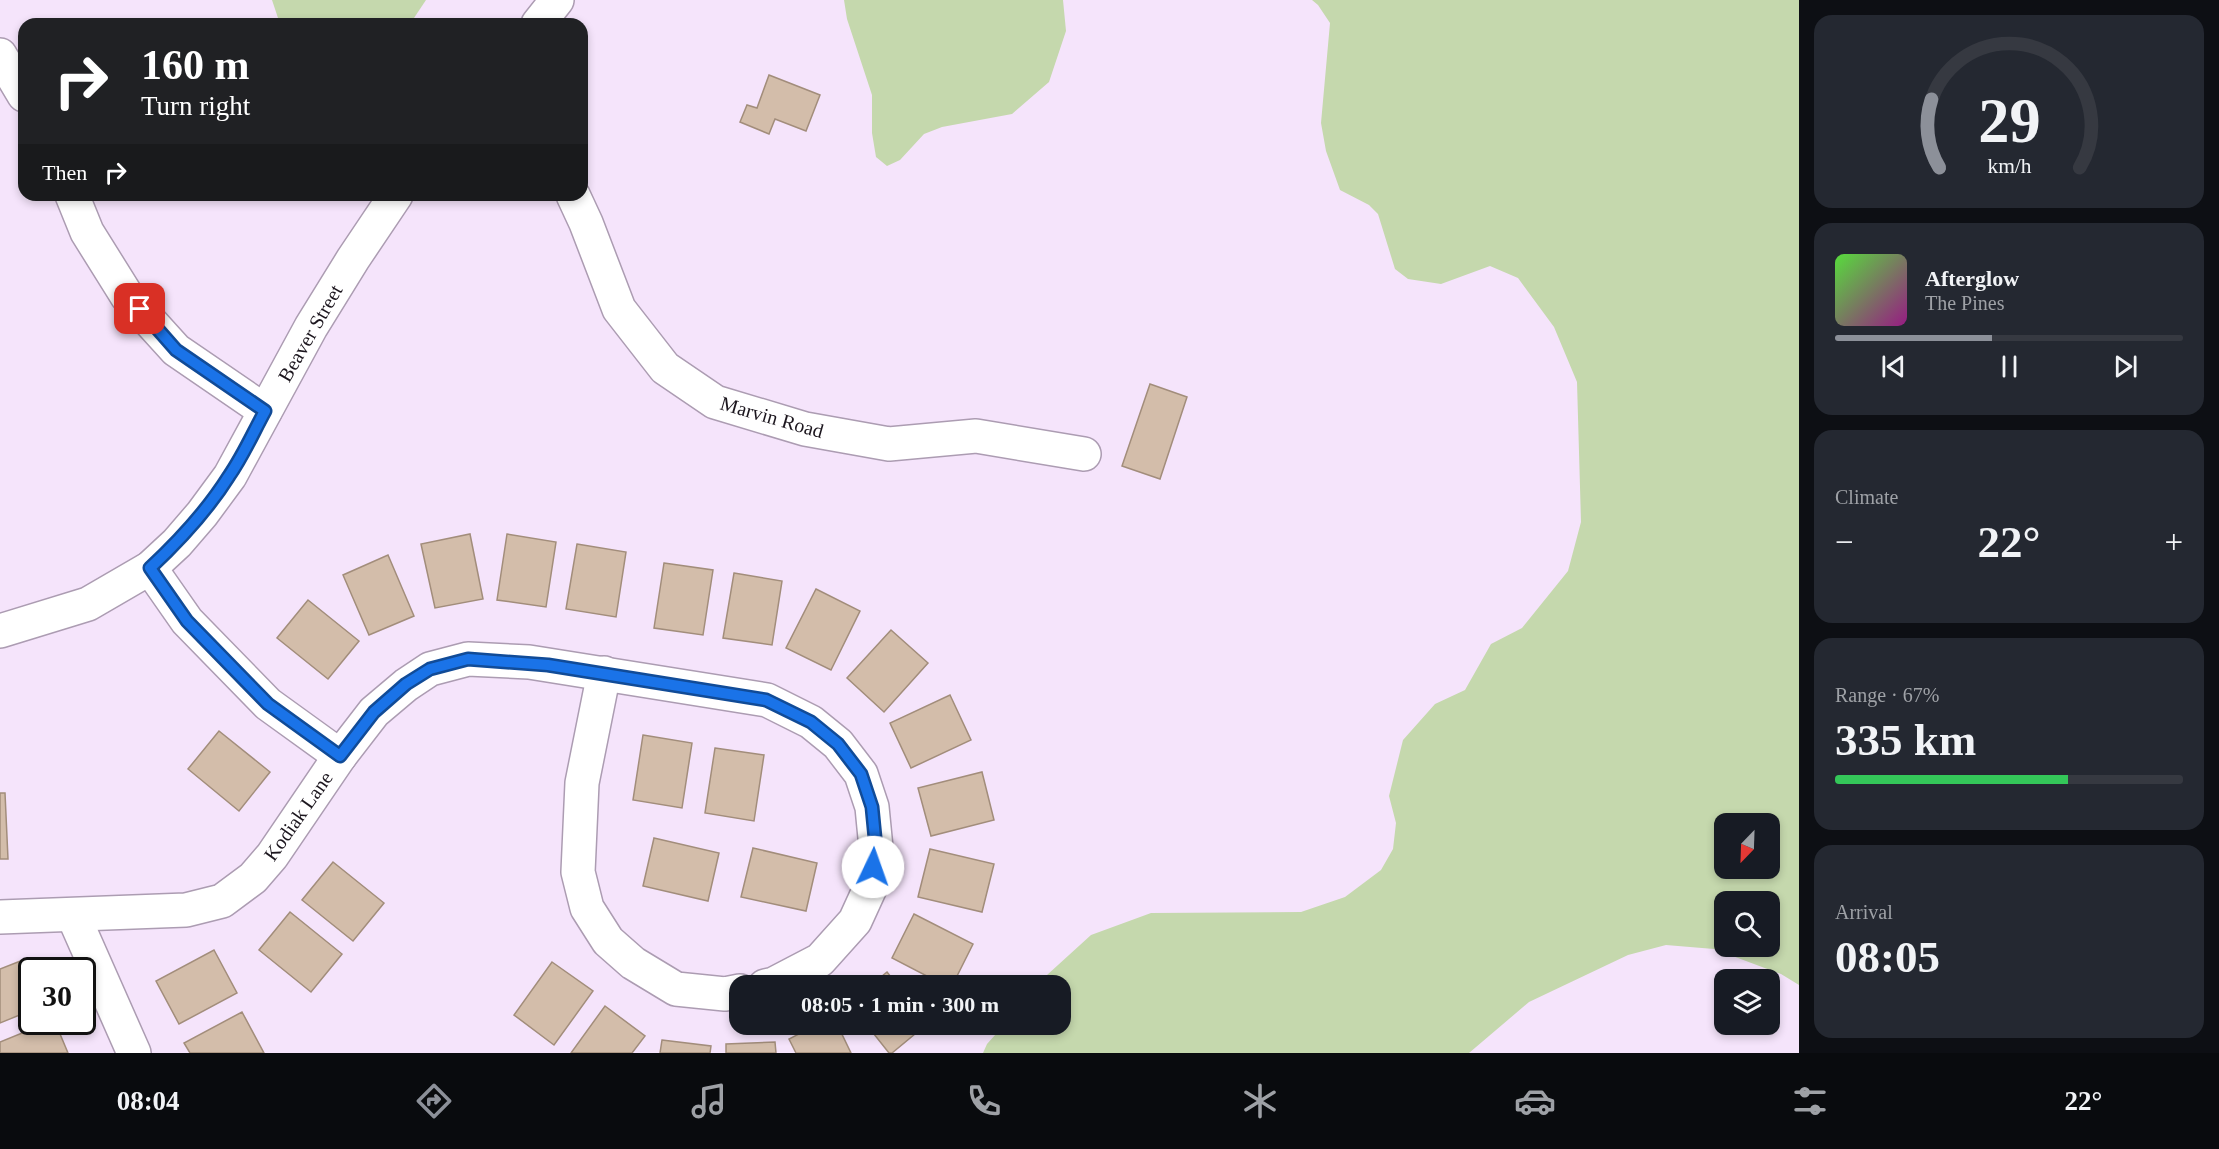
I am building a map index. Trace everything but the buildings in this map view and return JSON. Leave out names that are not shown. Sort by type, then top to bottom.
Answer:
[{"type":"street","points":[[542,18],[557,0]]},
{"type":"street","points":[[0,55],[18,85]]},
{"type":"street","points":[[74,201],[87,232],[134,303],[176,350],[265,411]]},
{"type":"street","name":"Beaver Street","points":[[0,631],[88,604],[150,568],[177,543],[230,476],[311,327],[392,201]]},
{"type":"street","name":"Marvin Road","points":[[576,201],[619,309],[665,368],[715,402],[805,429],[890,444],[976,436],[1084,454]]},
{"type":"street","points":[[150,568],[187,621],[268,704],[340,756]]},
{"type":"street","name":"Kodiak Lane","points":[[0,917],[186,910],[222,901],[254,878],[374,712],[406,684],[430,669],[468,659],[529,663],[766,700],[811,722],[838,744],[861,774],[872,807],[876,848],[871,886],[855,921],[820,960],[791,975]]},
{"type":"street","points":[[604,673],[582,783],[578,872],[587,908],[608,941],[633,963],[676,989],[729,993]]},
{"type":"street","points":[[73,915],[134,1053]]},
{"type":"green space","points":[[272,0],[426,0],[414,18],[278,18]]},
{"type":"green space","points":[[844,0],[1063,0],[1066,31],[1049,82],[1012,114],[942,127],[924,134],[900,160],[887,166],[876,157],[872,133],[872,95],[847,19]]},
{"type":"green space","points":[[1312,0],[1799,0],[1799,985],[1780,974],[1780,969],[1768,969],[1735,957],[1780,957],[1780,891],[1714,891],[1714,949],[1666,945],[1628,955],[1529,1002],[1469,1053],[983,1053],[995,1035],[1071,1035],[1071,975],[1047,975],[1091,935],[1151,913],[1301,912],[1345,897],[1381,870],[1393,849],[1396,823],[1389,796],[1403,740],[1435,704],[1465,690],[1491,644],[1522,628],[1568,571],[1581,522],[1577,382],[1554,327],[1518,278],[1490,266],[1441,284],[1408,279],[1395,269],[1378,214],[1369,205],[1340,190],[1326,151],[1321,123],[1330,23]]},
{"type":"route","points":[[140,309],[176,350],[265,411],[230,476],[177,543],[150,568],[187,621],[268,704],[340,756],[374,712],[406,684],[430,669],[468,659],[548,665],[766,700],[811,722],[838,744],[861,774],[872,807],[876,848],[873,867]]}]
